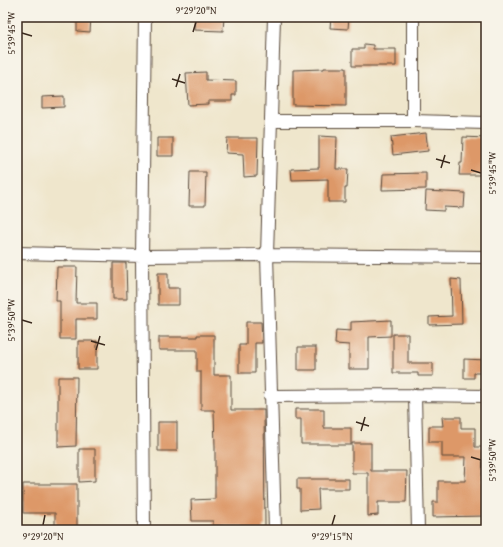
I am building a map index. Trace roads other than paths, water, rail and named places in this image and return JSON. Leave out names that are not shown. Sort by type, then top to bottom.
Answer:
[{"type":"street","points":[[144,530],[142,256],[145,17]]},
{"type":"street","points":[[274,17],[267,255],[274,530]]},
{"type":"street","points":[[413,17],[413,121]]},
{"type":"street","points":[[271,121],[413,121],[486,123]]},
{"type":"street","points":[[17,253],[142,256],[267,255],[486,257]]},
{"type":"street","points":[[415,395],[418,530]]},
{"type":"street","points":[[270,396],[486,396]]}]
